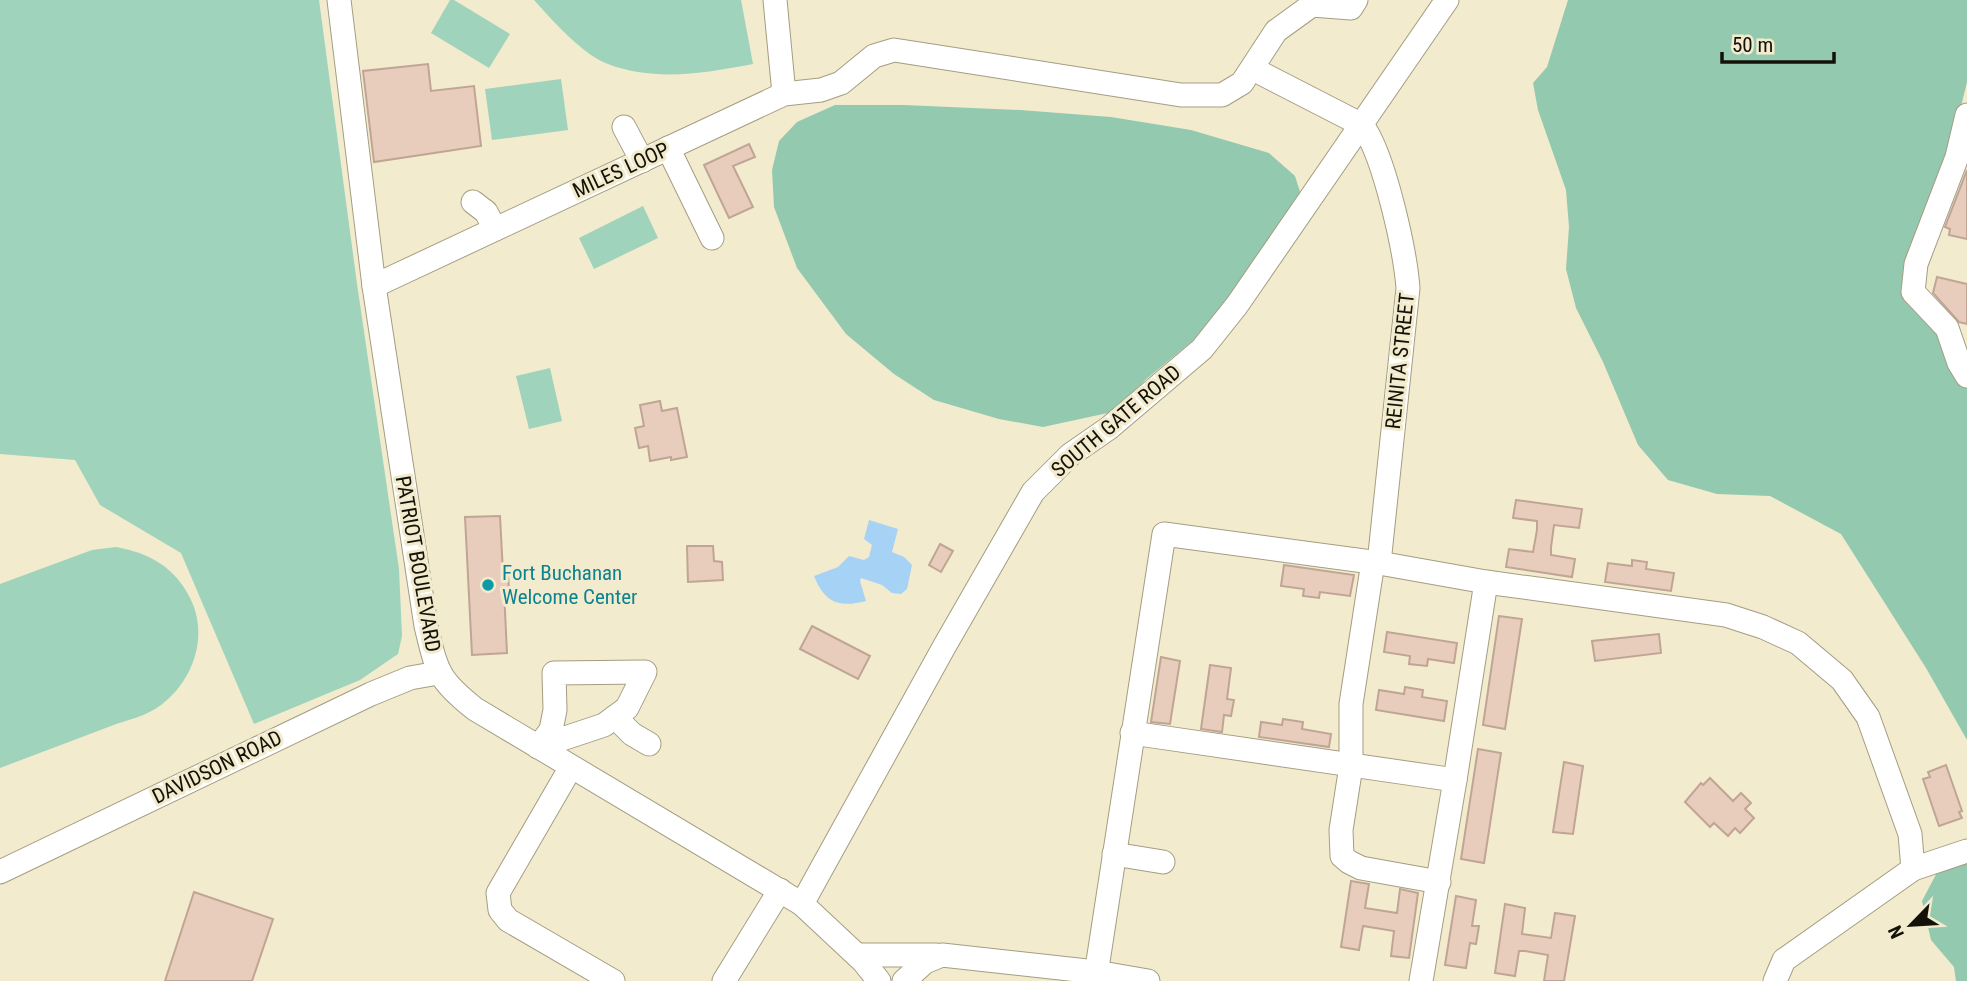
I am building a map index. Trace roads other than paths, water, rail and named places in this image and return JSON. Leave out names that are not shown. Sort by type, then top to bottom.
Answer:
[{"type":"street","name":"PATRIOT BOULEVARD","points":[[339,0],[374,286],[426,626],[438,673],[454,693],[475,709],[802,904],[855,953],[879,981]]},
{"type":"street","points":[[775,0],[784,94]]},
{"type":"street","name":"MILES LOOP","points":[[374,286],[784,94],[821,90],[841,83],[874,56],[894,50],[1204,97],[1222,95],[1242,83],[1276,31],[1312,5],[1351,8],[1356,0]]},
{"type":"street","name":"SOUTH GATE ROAD","points":[[802,904],[944,646],[1033,492],[1070,455],[1108,428],[1202,349],[1237,305],[1447,0]]},
{"type":"street","points":[[1253,69],[1362,125]]},
{"type":"street","points":[[1967,114],[1957,158],[1916,264],[1913,292],[1947,328],[1959,363],[1967,376]]},
{"type":"street","name":"REINITA STREET","points":[[1362,125],[1370,135],[1389,192],[1408,288],[1376,562],[1351,704],[1351,766],[1341,830],[1342,856],[1360,867],[1438,882]]},
{"type":"street","points":[[624,127],[642,160]]},
{"type":"street","points":[[668,148],[712,238]]},
{"type":"street","points":[[473,202],[486,212],[495,229]]},
{"type":"street","points":[[1096,977],[1164,534],[1376,562],[1486,582],[1726,615],[1763,627],[1798,643],[1842,680],[1868,717],[1910,834],[1913,869]]},
{"type":"street","points":[[1421,981],[1486,582]]},
{"type":"street","name":"DAVIDSON ROAD","points":[[0,872],[371,694],[410,678],[438,673]]},
{"type":"street","points":[[554,673],[645,673],[627,708],[604,725],[538,747],[551,730],[555,710],[554,673]]},
{"type":"street","points":[[615,717],[632,734],[649,744]]},
{"type":"street","points":[[1132,733],[1455,780]]},
{"type":"street","points":[[571,767],[498,893],[500,910],[508,920],[613,981]]},
{"type":"street","points":[[1775,981],[1784,960],[1913,869],[1967,851]]},
{"type":"street","points":[[1114,854],[1163,862]]},
{"type":"street","points":[[724,981],[780,890]]},
{"type":"street","points":[[855,953],[942,955],[1096,977],[1148,981]]},
{"type":"street","points":[[904,981],[925,962],[942,955]]},
{"type":"water","points":[[869,520],[898,529],[892,552],[904,557],[912,565],[907,589],[901,594],[892,593],[882,585],[861,578],[866,601],[848,604],[834,601],[823,592],[814,576],[838,567],[849,556],[864,560],[869,557],[872,545],[864,539]]},
{"type":"place","name":"Fort Buchanan Welcome Center","points":[[488,585]]}]
